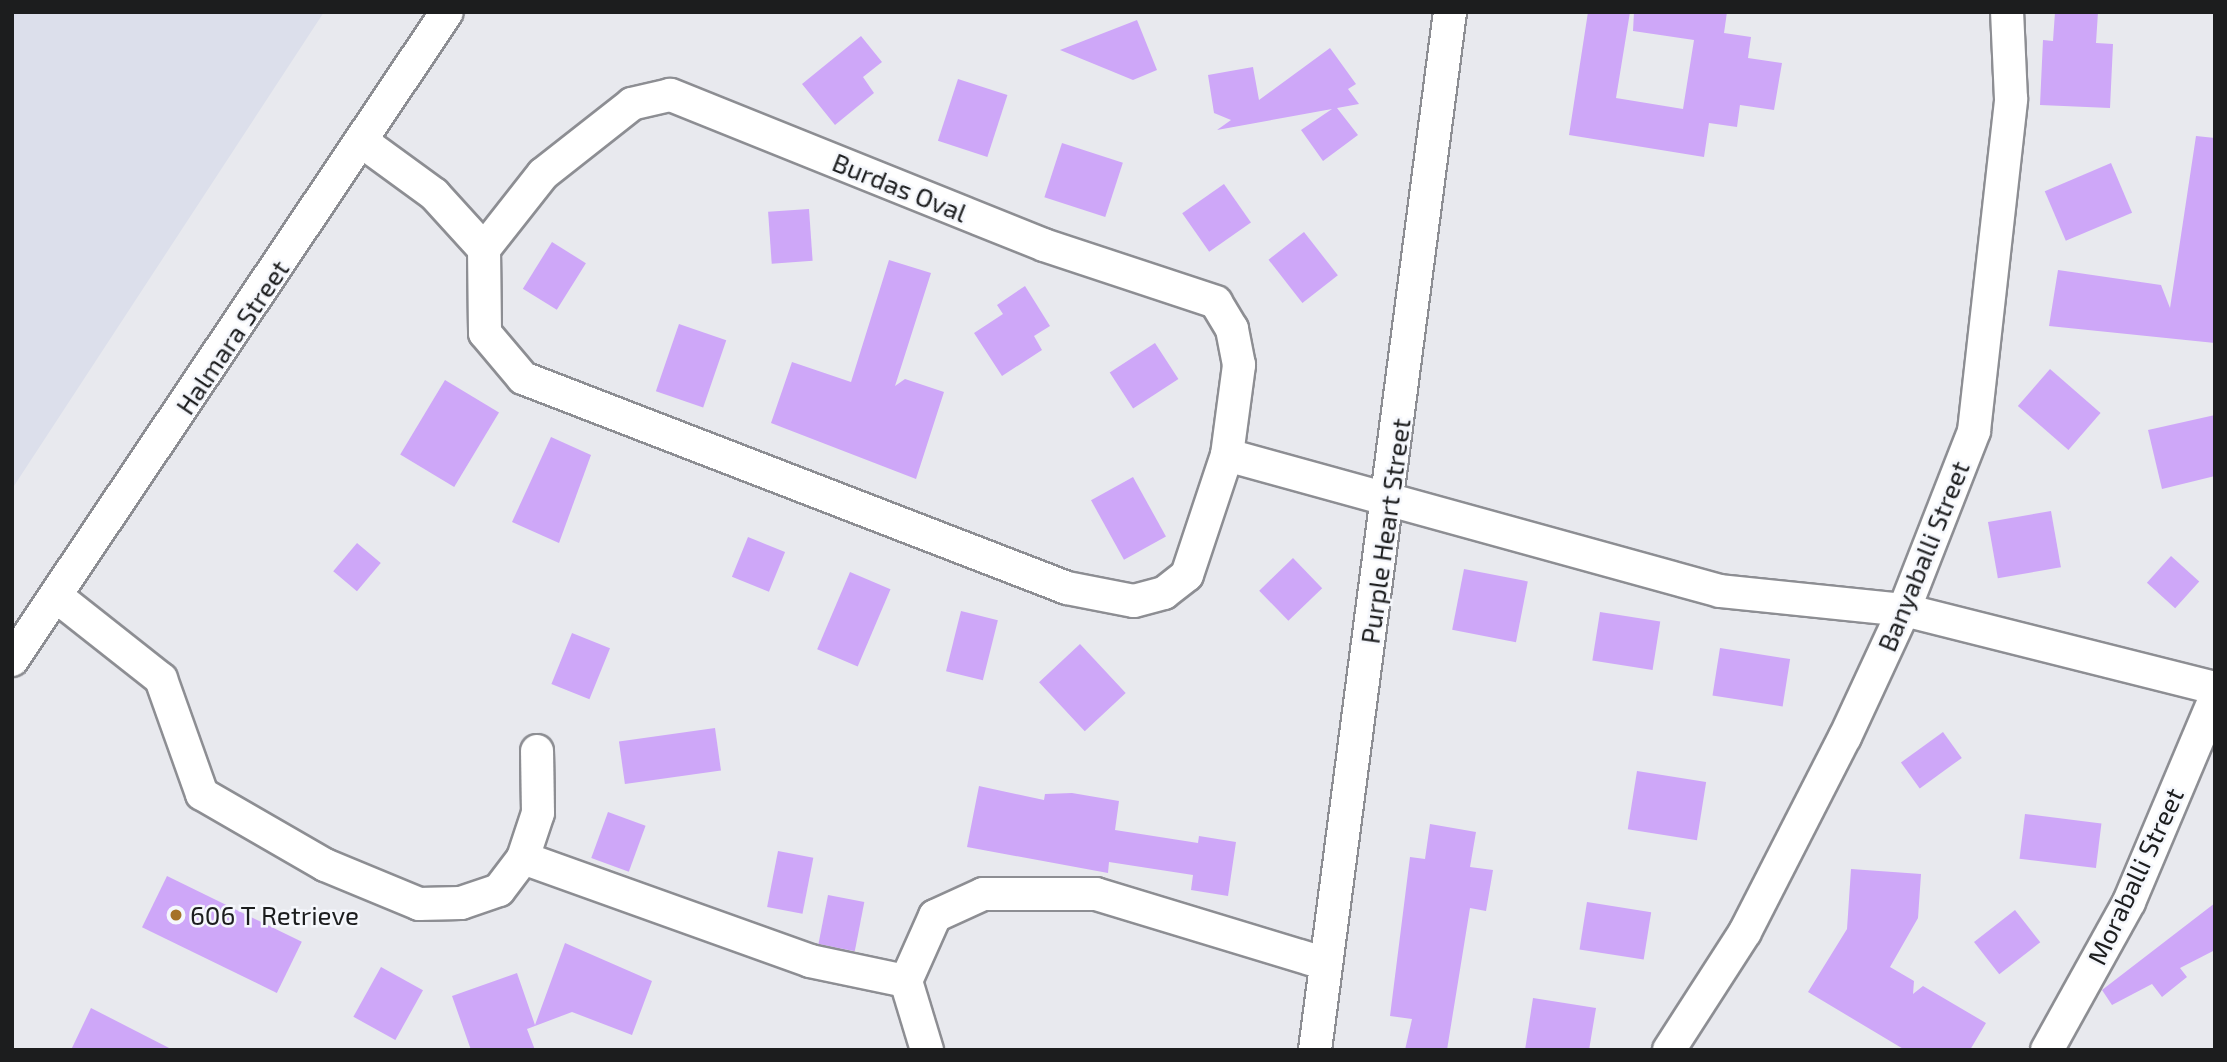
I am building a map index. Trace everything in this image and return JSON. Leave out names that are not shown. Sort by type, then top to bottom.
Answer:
[{"type":"street","name":"Halmara Street","points":[[12,660],[364,143],[447,12]]},
{"type":"street","name":"Purple Heart Street","points":[[1315,1050],[1390,498],[1450,12]]},
{"type":"street","name":"Banyaballi Street","points":[[1669,1050],[1745,932],[1904,610],[1974,431],[2011,99],[2007,12]]},
{"type":"street","name":"Burdas Oval","points":[[670,95],[1044,245],[1216,302],[1232,328],[1239,366],[1227,455],[1187,575],[1164,593],[1135,601],[1067,588],[523,378],[485,333],[485,249],[543,174],[632,104],[670,95]]},
{"type":"street","points":[[364,143],[434,194],[485,249]]},
{"type":"street","points":[[1227,455],[1720,591],[1904,610],[2215,688]]},
{"type":"street","points":[[56,596],[161,680],[202,794],[326,864],[419,904],[461,903],[499,890],[523,858],[538,813],[537,751]]},
{"type":"street","name":"Moraballi Street","points":[[2047,1050],[2129,902],[2215,698]]},
{"type":"street","points":[[523,858],[810,961],[906,981]]},
{"type":"street","points":[[927,1050],[906,981],[934,916],[983,894],[1096,894],[1326,964]]},
{"type":"shaded area","points":[[12,12],[324,12],[12,489]]},
{"type":"building","points":[[1588,12],[1630,12],[1616,98],[1683,109],[1694,40],[1633,31],[1634,12],[1727,12],[1724,33],[1751,37],[1748,58],[1782,63],[1774,110],[1740,105],[1737,127],[1709,123],[1704,157],[1569,135]]},
{"type":"building","points":[[2055,12],[2098,12],[2096,43],[2113,44],[2110,108],[2040,105],[2043,40],[2053,41]]},
{"type":"building","points":[[1137,20],[1157,70],[1133,80],[1060,50]]},
{"type":"building","points":[[861,36],[882,62],[863,77],[874,93],[835,125],[802,84]]},
{"type":"building","points":[[1330,48],[1356,84],[1348,89],[1359,104],[1337,108],[1358,135],[1323,161],[1301,130],[1332,109],[1217,130],[1231,120],[1214,113],[1208,75],[1253,67],[1259,100]]},
{"type":"building","points":[[958,79],[1007,95],[987,157],[938,141]]},
{"type":"building","points":[[2196,136],[2215,138],[2215,343],[2049,326],[2058,270],[2161,285],[2170,308]]},
{"type":"building","points":[[1062,143],[1123,163],[1105,217],[1044,197]]},
{"type":"building","points":[[2111,163],[2132,213],[2066,241],[2045,191]]},
{"type":"building","points":[[1224,184],[1251,223],[1209,252],[1182,213]]},
{"type":"building","points":[[809,209],[813,261],[772,264],[768,212]]},
{"type":"building","points":[[1304,232],[1338,275],[1302,303],[1269,260]]},
{"type":"building","points":[[552,242],[586,263],[557,310],[523,289]]},
{"type":"building","points":[[889,260],[931,273],[895,386],[905,379],[944,392],[916,479],[771,423],[792,362],[851,382]]},
{"type":"building","points":[[1025,286],[1050,326],[1034,336],[1042,350],[1002,376],[974,333],[1003,314],[997,305]]},
{"type":"building","points":[[679,324],[726,340],[703,407],[656,391]]},
{"type":"building","points":[[1155,343],[1178,379],[1133,408],[1110,372]]},
{"type":"building","points":[[2050,369],[2101,413],[2068,450],[2018,406]]},
{"type":"building","points":[[445,380],[499,412],[454,487],[400,455]]},
{"type":"building","points":[[2215,415],[2215,476],[2162,489],[2148,430]]},
{"type":"building","points":[[551,437],[591,455],[559,543],[512,522]]},
{"type":"building","points":[[1133,477],[1166,536],[1124,560],[1091,500]]},
{"type":"building","points":[[2051,511],[2061,567],[1998,578],[1988,522]]},
{"type":"building","points":[[748,537],[785,552],[769,592],[732,577]]},
{"type":"building","points":[[357,543],[381,563],[357,591],[333,571]]},
{"type":"building","points":[[2171,556],[2199,581],[2175,608],[2147,583]]},
{"type":"building","points":[[1293,558],[1322,588],[1288,621],[1259,591]]},
{"type":"building","points":[[1464,569],[1528,581],[1516,642],[1452,630]]},
{"type":"building","points":[[850,572],[891,589],[858,667],[817,649]]},
{"type":"building","points":[[961,611],[998,620],[983,680],[946,671]]},
{"type":"building","points":[[1600,612],[1660,622],[1653,670],[1592,660]]},
{"type":"building","points":[[572,633],[610,648],[589,699],[551,684]]},
{"type":"building","points":[[1080,644],[1126,693],[1085,731],[1039,682]]},
{"type":"building","points":[[1720,648],[1790,659],[1783,707],[1712,695]]},
{"type":"building","points":[[715,728],[721,771],[625,784],[619,741]]},
{"type":"building","points":[[1943,732],[1962,758],[1920,788],[1901,763]]},
{"type":"building","points":[[1637,771],[1706,782],[1697,840],[1628,829]]},
{"type":"building","points":[[979,786],[1044,800],[1045,794],[1072,793],[1119,801],[1115,830],[1198,843],[1199,836],[1236,842],[1228,896],[1191,890],[1193,875],[1109,862],[1108,873],[967,847]]},
{"type":"building","points":[[608,812],[646,826],[629,872],[591,858]]},
{"type":"building","points":[[2025,814],[2101,823],[2096,868],[2020,859]]},
{"type":"building","points":[[1430,824],[1476,832],[1470,867],[1493,870],[1486,911],[1470,908],[1447,1050],[1405,1050],[1412,1019],[1390,1016],[1410,857],[1425,859]]},
{"type":"building","points":[[778,851],[813,858],[802,914],[767,907]]},
{"type":"building","points":[[1851,869],[1921,874],[1918,918],[1890,967],[1914,981],[1913,994],[1923,986],[1986,1023],[1970,1050],[1905,1050],[1808,992],[1847,929]]},
{"type":"building","points":[[167,876],[302,942],[277,993],[142,927]]},
{"type":"building","points":[[828,895],[864,902],[855,951],[818,944]]},
{"type":"building","points":[[1587,902],[1651,912],[1644,960],[1579,949]]},
{"type":"building","points":[[2215,903],[2215,950],[2180,968],[2187,977],[2162,997],[2152,984],[2112,1005],[2102,990]]},
{"type":"building","points":[[2015,910],[2040,942],[1999,974],[1974,942]]},
{"type":"building","points":[[565,943],[652,981],[632,1035],[572,1012],[527,1029],[535,1050],[471,1050],[452,996],[517,973],[535,1025]]},
{"type":"building","points":[[381,967],[423,990],[395,1040],[353,1017]]},
{"type":"building","points":[[1533,998],[1596,1008],[1589,1050],[1525,1050]]},
{"type":"building","points":[[91,1008],[173,1050],[71,1050]]},
{"type":"place","name":"606 T Retrieve","points":[[176,915]]}]
